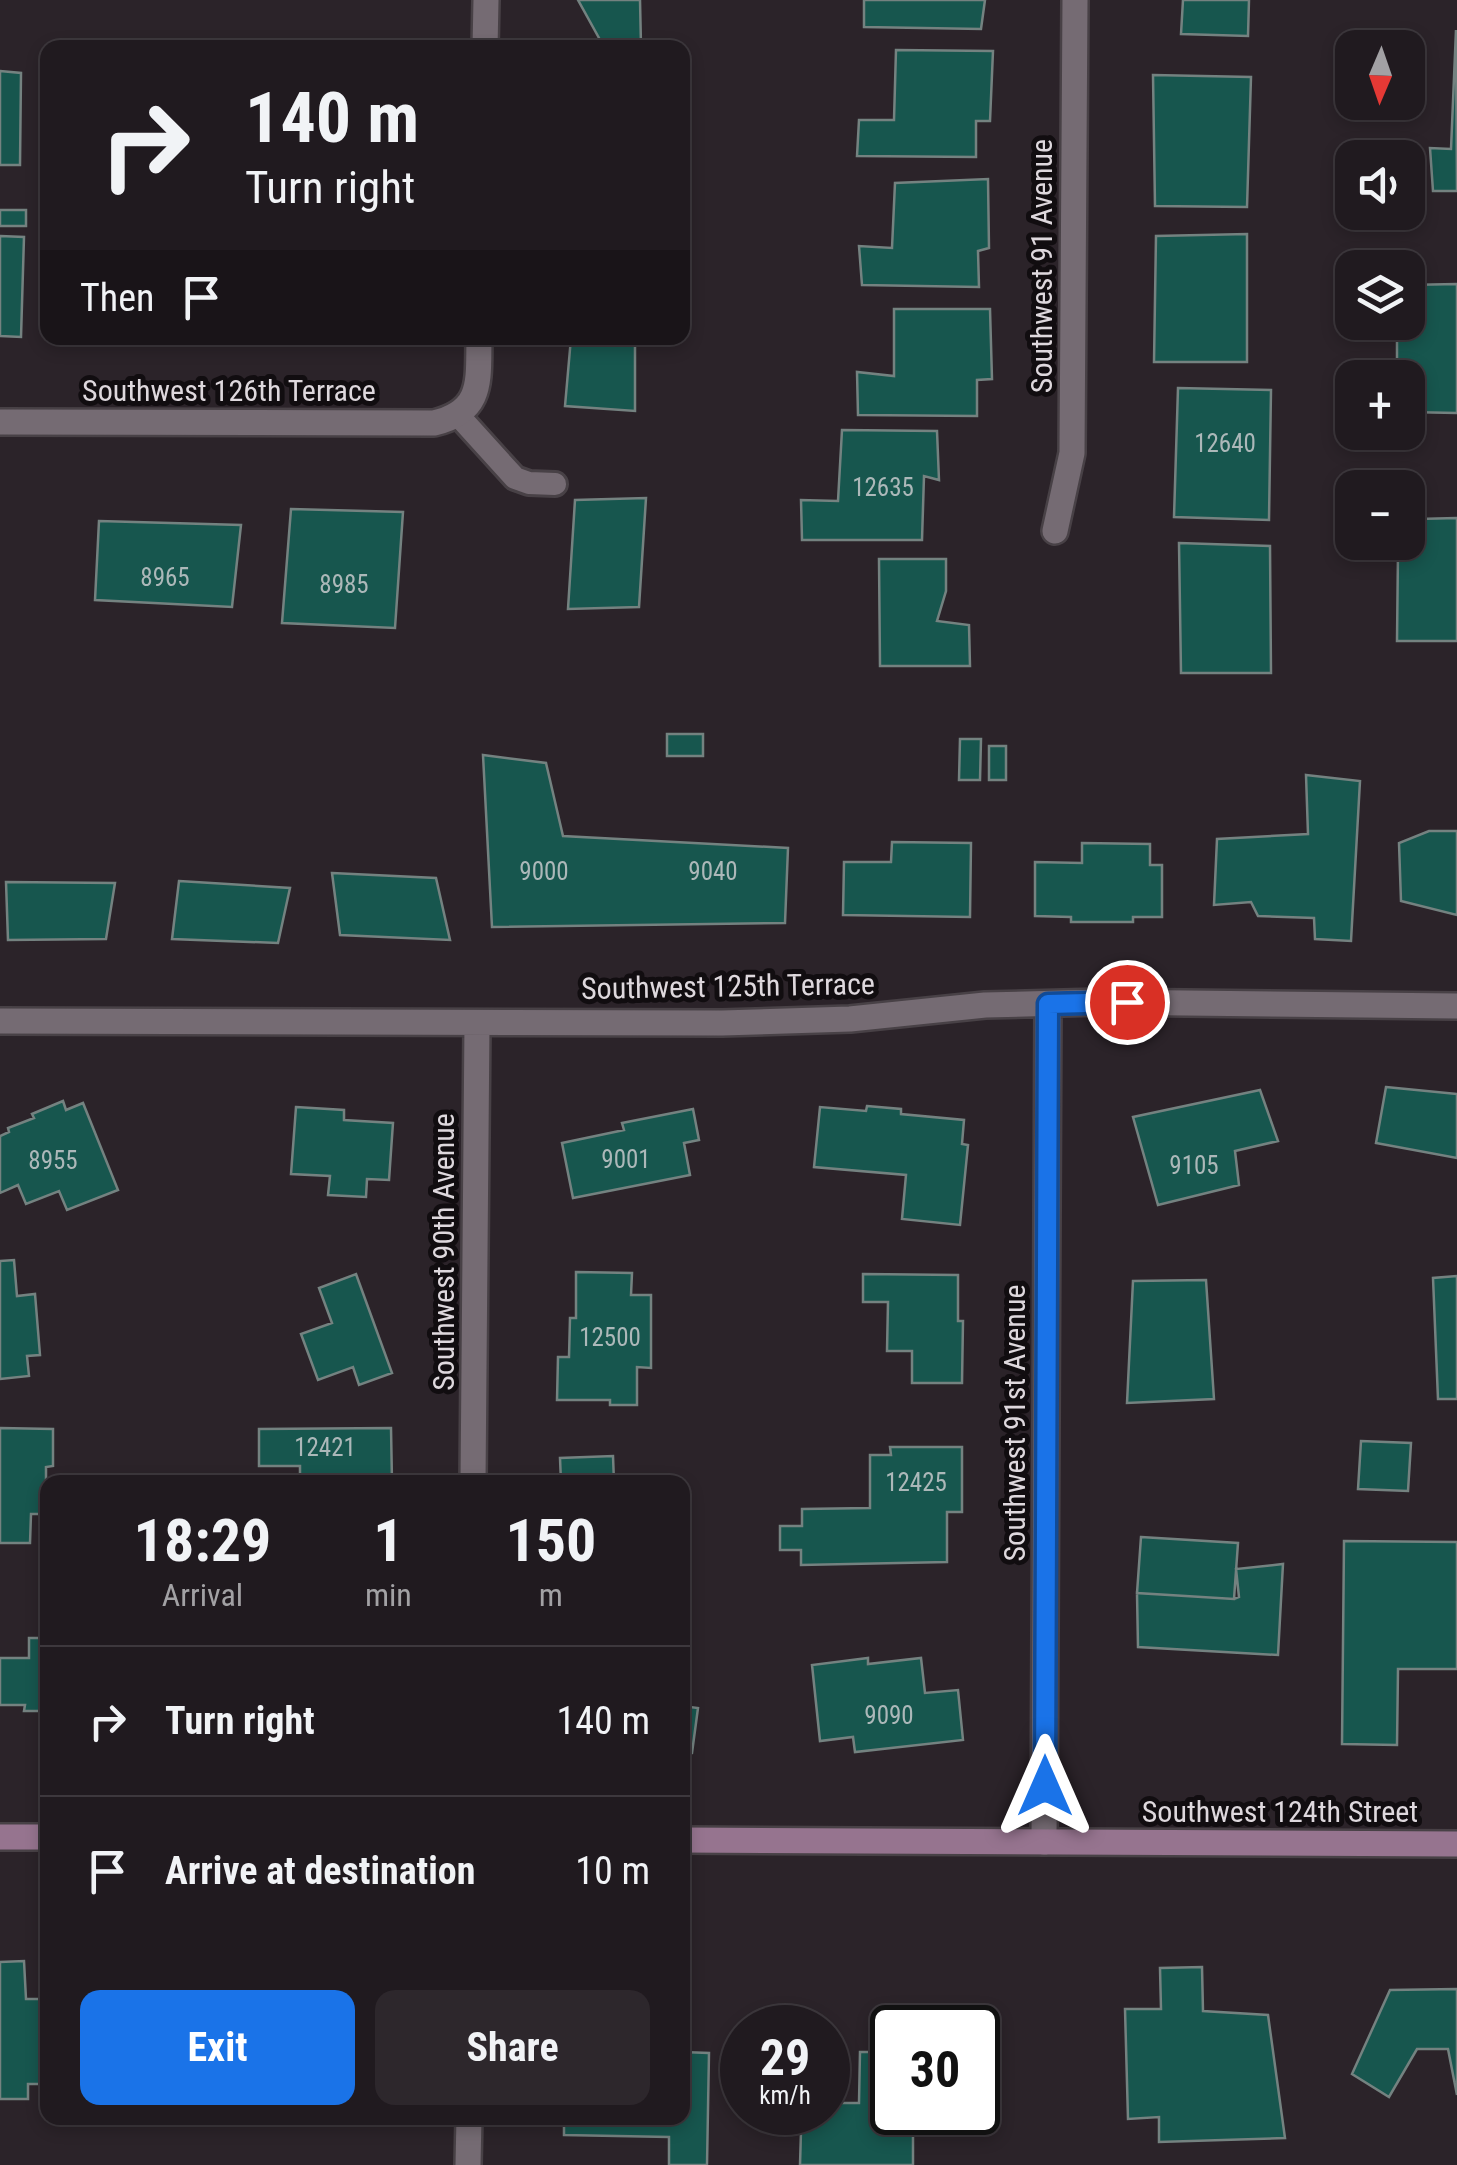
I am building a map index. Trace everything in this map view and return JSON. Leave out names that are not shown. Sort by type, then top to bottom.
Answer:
[{"type":"street","points":[[485,40],[486,0]]},
{"type":"street","name":"Southwest 91 Avenue","points":[[1056,530],[1072,453],[1076,0]]},
{"type":"street","points":[[457,414],[476,394],[479,345]]},
{"type":"street","name":"Southwest 126th Terrace","points":[[0,422],[434,423],[457,414]]},
{"type":"street","name":"Southwest 91st Avenue","points":[[1044,1842],[1048,1004]]},
{"type":"street","name":"Southwest 125th Terrace","points":[[0,1022],[786,1022],[985,1005],[1457,1006]]},
{"type":"street","name":"Southwest 90th Avenue","points":[[474,1475],[477,1023]]},
{"type":"street","points":[[0,1837],[40,1837]]},
{"type":"street","name":"Southwest 124th Street","points":[[690,1840],[1457,1844]]},
{"type":"street","points":[[468,2165],[469,2125]]},
{"type":"lane","points":[[457,414],[516,478],[555,484]]},
{"type":"building","points":[[578,0],[640,0],[641,40],[600,40]]},
{"type":"building","points":[[864,0],[985,0],[981,29],[864,27]]},
{"type":"building","points":[[1183,0],[1249,0],[1248,36],[1181,34]]},
{"type":"building","points":[[1456,30],[1457,191],[1433,191],[1430,148],[1451,149]]},
{"type":"building","points":[[896,50],[993,51],[990,121],[976,121],[976,157],[857,156],[859,120],[894,120]]},
{"type":"building","points":[[0,71],[21,73],[20,165],[0,165]]},
{"type":"building","points":[[1153,75],[1251,77],[1247,207],[1155,206]]},
{"type":"building","points":[[988,179],[989,248],[978,251],[979,287],[862,285],[859,246],[892,248],[895,183]]},
{"type":"building","points":[[0,210],[26,210],[26,226],[0,226]]},
{"type":"building","points":[[1247,234],[1247,362],[1154,362],[1156,236]]},
{"type":"building","points":[[0,236],[24,237],[21,337],[0,336]]},
{"type":"building","points":[[1457,284],[1457,413],[1425,412],[1425,360],[1397,360],[1397,340],[1425,340],[1425,285]]},
{"type":"building","points":[[894,309],[990,309],[992,379],[977,380],[977,416],[858,415],[857,372],[894,376]]},
{"type":"building","points":[[570,345],[635,345],[635,411],[565,406]]},
{"type":"building","points":[[1178,388],[1271,390],[1269,520],[1174,517]]},
{"type":"building","points":[[842,430],[937,431],[939,480],[924,476],[922,540],[802,540],[801,500],[838,501]]},
{"type":"building","points":[[646,498],[639,607],[568,609],[575,500]]},
{"type":"building","points":[[291,509],[403,512],[395,628],[282,623]]},
{"type":"building","points":[[1457,518],[1457,641],[1397,641],[1398,560],[1425,560],[1425,519]]},
{"type":"building","points":[[99,521],[241,525],[232,607],[95,600]]},
{"type":"building","points":[[1179,543],[1270,546],[1271,673],[1181,673]]},
{"type":"building","points":[[879,559],[946,559],[946,591],[937,621],[969,625],[970,666],[880,666]]},
{"type":"building","points":[[667,734],[703,734],[703,756],[667,756]]},
{"type":"building","points":[[960,739],[981,739],[980,780],[959,780]]},
{"type":"building","points":[[989,746],[1006,746],[1006,780],[989,780]]},
{"type":"building","points":[[483,755],[546,763],[563,836],[788,848],[785,923],[492,927]]},
{"type":"building","points":[[1306,775],[1360,781],[1351,941],[1315,939],[1314,918],[1258,916],[1251,902],[1214,905],[1217,839],[1308,834]]},
{"type":"building","points":[[1429,831],[1457,831],[1457,915],[1401,901],[1399,843]]},
{"type":"building","points":[[892,842],[971,843],[970,917],[843,915],[844,862],[891,862]]},
{"type":"building","points":[[1082,843],[1150,844],[1150,865],[1162,865],[1162,917],[1133,917],[1133,922],[1071,922],[1071,917],[1035,916],[1035,862],[1082,863]]},
{"type":"building","points":[[332,873],[436,878],[450,940],[340,935]]},
{"type":"building","points":[[179,881],[290,888],[278,943],[172,939]]},
{"type":"building","points":[[6,882],[115,883],[106,939],[8,940]]},
{"type":"building","points":[[1386,1087],[1457,1094],[1457,1158],[1376,1143]]},
{"type":"building","points":[[1260,1090],[1278,1141],[1235,1151],[1239,1185],[1158,1205],[1133,1117]]},
{"type":"building","points":[[63,1101],[66,1110],[83,1103],[118,1190],[67,1210],[59,1191],[26,1204],[18,1185],[0,1193],[0,1136],[9,1132],[8,1128],[34,1118],[32,1114]]},
{"type":"building","points":[[867,1106],[901,1109],[901,1114],[964,1120],[962,1144],[968,1145],[960,1225],[902,1219],[906,1175],[814,1167],[820,1107],[866,1111]]},
{"type":"building","points":[[296,1107],[344,1110],[344,1120],[393,1123],[389,1180],[367,1179],[366,1197],[328,1195],[330,1176],[291,1174]]},
{"type":"building","points":[[693,1109],[699,1140],[684,1143],[690,1175],[573,1198],[562,1143],[624,1130],[622,1123]]},
{"type":"building","points":[[14,1260],[17,1296],[35,1294],[40,1355],[27,1356],[29,1376],[0,1379],[0,1261]]},
{"type":"building","points":[[576,1272],[632,1273],[631,1295],[651,1295],[651,1368],[637,1367],[637,1405],[610,1405],[610,1400],[557,1400],[558,1357],[569,1357],[570,1318],[576,1318]]},
{"type":"building","points":[[356,1274],[392,1373],[359,1385],[353,1367],[318,1380],[301,1334],[332,1323],[319,1288]]},
{"type":"building","points":[[863,1274],[958,1275],[958,1321],[963,1321],[962,1383],[912,1383],[912,1351],[887,1351],[888,1302],[863,1302]]},
{"type":"building","points":[[1457,1276],[1457,1399],[1438,1399],[1433,1278]]},
{"type":"building","points":[[1206,1280],[1214,1399],[1127,1403],[1133,1281]]},
{"type":"building","points":[[0,1428],[53,1429],[53,1466],[46,1467],[46,1475],[40,1475],[40,1514],[31,1514],[30,1543],[0,1543]]},
{"type":"building","points":[[391,1428],[392,1475],[300,1475],[300,1466],[259,1466],[259,1429]]},
{"type":"building","points":[[1361,1441],[1411,1443],[1408,1491],[1358,1489]]},
{"type":"building","points":[[890,1447],[962,1447],[962,1512],[947,1512],[947,1562],[801,1565],[801,1550],[780,1550],[780,1526],[802,1526],[802,1509],[870,1508],[870,1455],[891,1455]]},
{"type":"building","points":[[613,1456],[614,1475],[561,1475],[560,1458]]},
{"type":"building","points":[[1141,1537],[1238,1543],[1234,1599],[1137,1593]]},
{"type":"building","points":[[1344,1541],[1457,1542],[1457,1669],[1398,1669],[1397,1745],[1342,1744]]},
{"type":"building","points":[[1283,1564],[1278,1655],[1138,1647],[1137,1593],[1234,1599],[1239,1597],[1236,1569]]},
{"type":"building","points":[[29,1638],[40,1638],[40,1711],[24,1711],[25,1705],[0,1705],[0,1658],[29,1658]]},
{"type":"building","points":[[868,1658],[868,1664],[921,1658],[925,1693],[958,1690],[963,1740],[855,1752],[853,1737],[820,1741],[812,1665]]},
{"type":"building","points":[[690,1707],[698,1708],[690,1753]]},
{"type":"building","points":[[24,1961],[26,1999],[40,1999],[40,2084],[28,2084],[28,2099],[0,2099],[0,1962]]},
{"type":"building","points":[[1202,1967],[1203,2011],[1268,2015],[1285,2138],[1159,2142],[1159,2117],[1128,2119],[1125,2009],[1161,2009],[1160,1968]]},
{"type":"building","points":[[1457,1989],[1457,2095],[1448,2049],[1417,2049],[1389,2097],[1352,2074],[1390,1990]]},
{"type":"building","points":[[690,2052],[709,2053],[707,2165],[669,2165],[669,2137],[564,2135],[564,2125],[690,2125]]},
{"type":"building","points":[[860,2052],[870,2052],[870,2135],[913,2135],[913,2165],[800,2165],[801,2135],[850,2135],[850,2103],[859,2103]]},
{"type":"route","points":[[1045,1786],[1048,1004],[1127,1002]]}]
